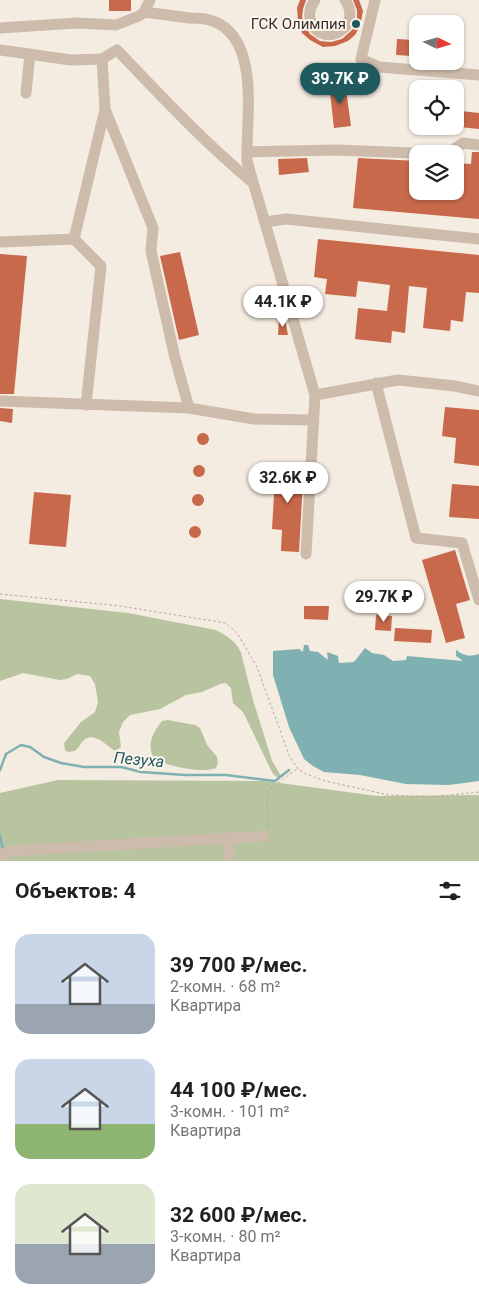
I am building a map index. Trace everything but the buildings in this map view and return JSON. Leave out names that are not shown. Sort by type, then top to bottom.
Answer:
[{"type":"lane","points":[[0,28],[77,23],[116,25],[130,21],[144,12],[150,0]]},
{"type":"lane","points":[[315,0],[311,6],[310,19],[313,25],[323,33],[336,34],[346,26],[350,14],[345,0]]},
{"type":"lane","points":[[375,0],[361,59],[379,68],[479,75]]},
{"type":"lane","points":[[144,12],[210,20],[224,26],[236,40],[245,59],[248,80],[247,162],[315,395],[306,554]]},
{"type":"lane","points":[[350,14],[371,14]]},
{"type":"lane","points":[[0,50],[71,60],[102,60],[117,50],[177,113],[225,159],[252,181]]},
{"type":"lane","points":[[26,93],[30,54]]},
{"type":"lane","points":[[102,60],[106,109],[153,228],[151,250],[175,358],[189,408]]},
{"type":"lane","points":[[74,239],[106,109]]},
{"type":"lane","points":[[461,145],[464,143],[479,145]]},
{"type":"lane","points":[[247,152],[336,150],[409,153]]},
{"type":"lane","points":[[265,222],[286,219],[479,239]]},
{"type":"lane","points":[[0,242],[74,239],[101,266],[86,405]]},
{"type":"lane","points":[[315,395],[398,380],[455,386],[479,391]]},
{"type":"lane","points":[[376,383],[416,538],[462,543],[479,600]]},
{"type":"lane","points":[[0,401],[189,408],[254,419],[314,420]]},
{"type":"lane","points":[[0,856],[10,852],[264,836]]},
{"type":"lane","points":[[228,838],[229,861]]},
{"type":"path","points":[[0,594],[120,606],[226,623],[231,626],[248,650],[257,667],[289,755],[298,769],[325,781],[389,795],[432,797],[479,792]]},
{"type":"path","points":[[264,836],[268,832],[267,791],[298,769]]},
{"type":"green space","points":[[0,599],[128,613],[216,630],[224,634],[234,642],[241,653],[272,761],[281,776],[278,778],[273,774],[243,712],[233,703],[231,688],[226,683],[202,692],[186,695],[160,709],[130,715],[123,722],[119,732],[121,747],[115,751],[100,740],[91,737],[83,741],[75,751],[68,752],[65,750],[64,743],[81,722],[95,712],[98,702],[95,684],[90,676],[77,674],[60,680],[23,673],[0,681]]},
{"type":"green space","points":[[168,720],[195,725],[200,728],[207,745],[217,757],[218,763],[216,768],[193,770],[166,763],[153,757],[151,742],[156,729],[162,721]]},
{"type":"green space","points":[[58,780],[265,781],[377,796],[479,795],[479,861],[0,861],[0,793]]},
{"type":"water","points":[[304,645],[308,645],[310,651],[318,652],[328,660],[327,652],[338,656],[339,663],[354,662],[365,648],[372,653],[384,655],[393,661],[406,660],[407,656],[463,661],[456,656],[456,650],[467,655],[479,654],[479,781],[449,785],[406,784],[360,775],[324,772],[313,766],[304,759],[289,727],[273,675],[273,651],[299,649],[303,652]]},
{"type":"waterway","name":"Пезуха","points":[[0,770],[6,754],[21,745],[30,747],[44,757],[61,763],[84,767],[121,767],[141,772],[226,775],[275,781],[289,770]]},
{"type":"waterway","points":[[0,835],[3,850]]},
{"type":"place","name":"ГСК Олимпия","points":[[356,24]]}]
